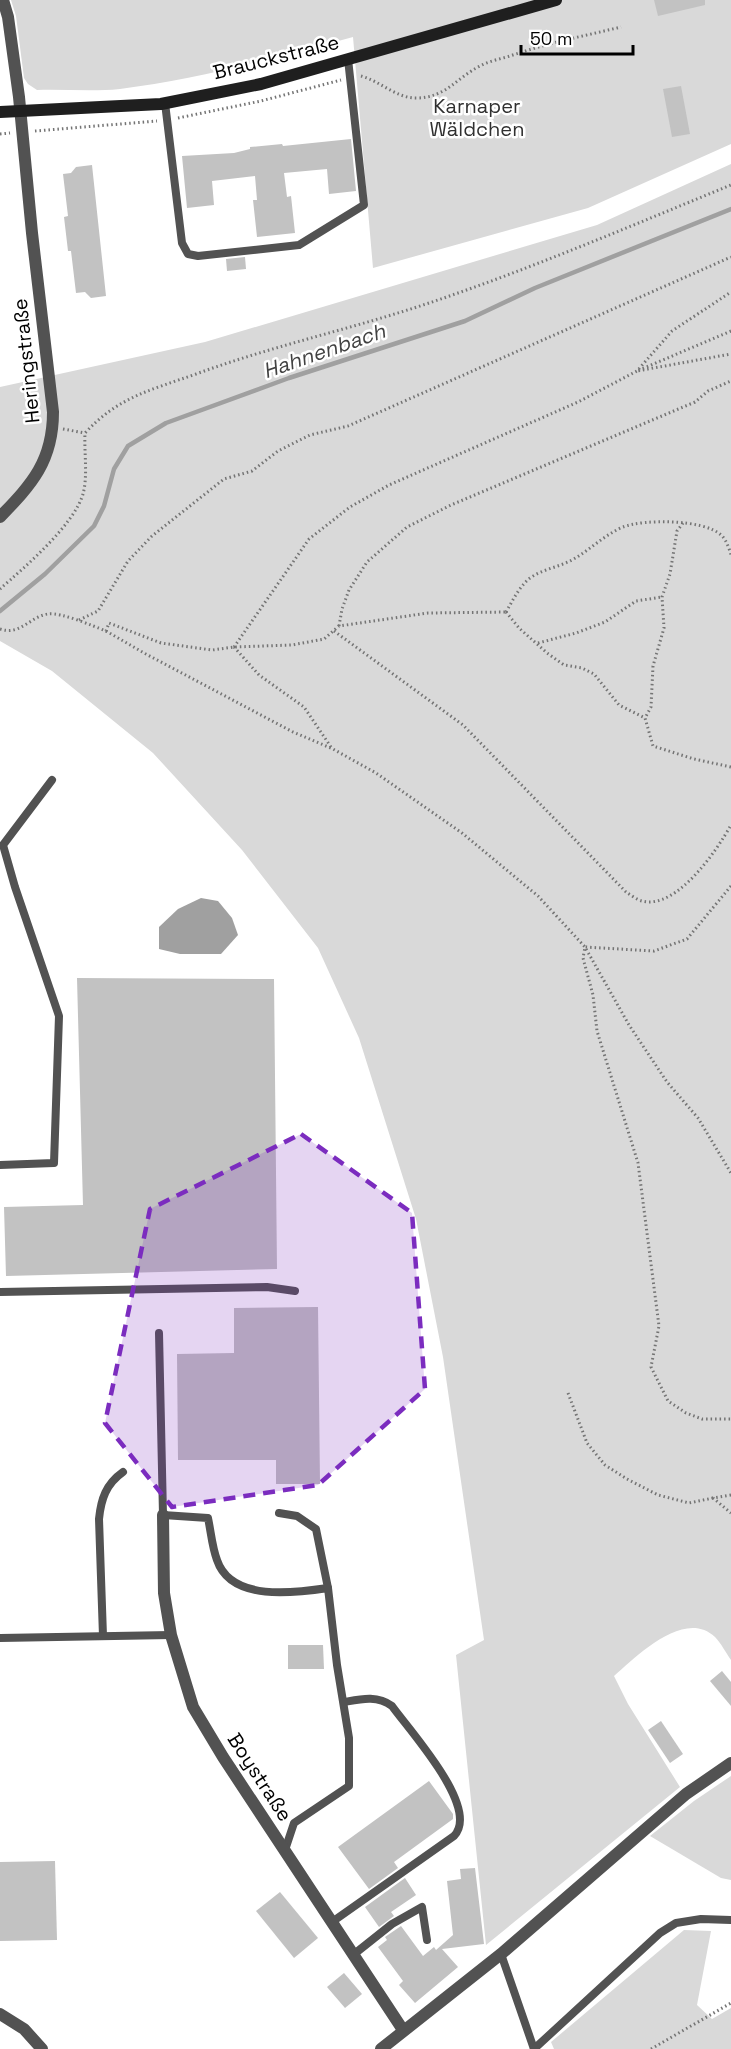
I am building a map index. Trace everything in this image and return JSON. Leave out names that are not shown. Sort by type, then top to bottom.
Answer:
[{"type":"main road","name":"Brauckstraße","points":[[0,112],[165,103],[261,84],[556,0]]},
{"type":"street","name":"Heringstraße","points":[[0,518],[27,489],[37,474],[51,443],[53,428],[21,112],[8,17],[3,0]]},
{"type":"street","name":"Boystraße","points":[[163,1515],[164,1593],[171,1635],[193,1707],[403,2030]]},
{"type":"street","points":[[381,2049],[501,1954],[686,1794],[731,1763]]},
{"type":"street","points":[[0,2014],[24,2029],[42,2049]]},
{"type":"lane","points":[[165,103],[182,243],[188,254],[198,256],[299,245],[364,205],[348,59]]},
{"type":"lane","points":[[0,1164],[54,1163],[59,1016],[3,844],[52,780]]},
{"type":"lane","points":[[0,1292],[267,1287],[295,1291]]},
{"type":"lane","points":[[159,1333],[163,1515],[208,1518],[217,1562],[228,1577],[248,1589],[288,1594],[328,1587]]},
{"type":"lane","points":[[103,1636],[100,1504],[106,1488],[123,1472]]},
{"type":"lane","points":[[279,1513],[297,1516],[316,1529],[328,1587],[337,1665],[349,1738],[349,1786],[294,1823],[285,1851]]},
{"type":"lane","points":[[0,1638],[171,1635]]},
{"type":"lane","points":[[332,1922],[459,1831],[459,1815],[455,1799],[442,1771],[393,1706],[386,1701],[372,1698],[344,1702]]},
{"type":"lane","points":[[353,1955],[392,1924],[422,1907],[427,1940]]},
{"type":"lane","points":[[501,1954],[534,2049],[660,1933],[676,1923],[700,1919],[731,1920]]},
{"type":"path","points":[[350,77],[355,74],[412,98],[427,98],[442,93],[480,66],[541,45],[621,27]]},
{"type":"path","points":[[0,589],[60,531],[76,511],[84,492],[86,433],[100,417],[110,410],[140,394],[288,343],[438,300],[524,269],[731,185]]},
{"type":"path","points":[[79,620],[98,611],[128,561],[152,536],[224,479],[252,471],[278,451],[310,435],[348,426],[731,257]]},
{"type":"path","points":[[637,371],[672,331],[731,292]]},
{"type":"path","points":[[234,647],[309,539],[350,507],[389,485],[578,402],[637,371],[731,331]]},
{"type":"path","points":[[637,371],[731,354]]},
{"type":"path","points":[[339,626],[349,590],[367,562],[407,527],[462,501],[695,402],[708,391],[731,381]]},
{"type":"path","points":[[70,429],[86,433]]},
{"type":"path","points":[[506,612],[520,589],[539,573],[562,565],[580,555],[595,542],[623,527],[643,521],[683,524],[716,531],[723,536],[731,555]]},
{"type":"path","points":[[683,524],[677,531],[670,574],[662,597],[664,628],[653,666],[651,707],[645,718],[653,746],[694,759],[731,767]]},
{"type":"path","points":[[538,643],[576,633],[605,622],[636,601],[662,597]]},
{"type":"path","points":[[106,631],[110,623],[161,643],[212,650],[292,645],[324,639],[339,626],[428,613],[506,612]]},
{"type":"path","points":[[506,612],[519,628],[547,653],[564,665],[582,668],[594,674],[619,705],[645,718]]},
{"type":"path","points":[[0,630],[6,632],[19,628],[48,614],[79,620],[106,631],[293,732],[333,749],[376,774],[462,832],[538,896],[585,947],[629,1025],[667,1082],[698,1118],[731,1173]]},
{"type":"path","points":[[334,630],[463,725],[626,892],[642,901],[655,901],[680,889],[710,859],[731,825]]},
{"type":"path","points":[[234,647],[259,675],[304,707],[333,749]]},
{"type":"path","points":[[585,947],[654,951],[687,939],[731,886]]},
{"type":"path","points":[[585,947],[583,958],[593,995],[597,1031],[638,1163],[659,1326],[651,1367],[668,1401],[686,1413],[702,1419],[731,1419]]},
{"type":"path","points":[[568,1393],[587,1443],[605,1465],[627,1479],[658,1495],[689,1503],[731,1495]]},
{"type":"path","points":[[713,1498],[731,1513]]},
{"type":"path","points":[[651,2049],[731,2003]]},
{"type":"highlighted area","points":[[301,1134],[412,1213],[425,1389],[318,1485],[172,1507],[105,1423],[150,1209]]},
{"type":"green space","name":"Karnaper Wäldchen","points":[[11,0],[731,0],[731,144],[588,208],[373,268],[353,37],[237,67],[150,85],[110,90],[37,90],[24,78],[16,16]]},
{"type":"green space","points":[[731,164],[731,1660],[715,1637],[703,1630],[689,1628],[661,1638],[614,1676],[628,1704],[680,1787],[486,1945],[456,1655],[484,1640],[443,1357],[416,1219],[359,1038],[318,948],[242,850],[153,753],[52,671],[0,641],[0,387],[205,342],[597,225]]},
{"type":"green space","points":[[731,1776],[731,1880],[721,1878],[650,1836],[694,1801]]},
{"type":"green space","points":[[684,1930],[711,1931],[697,2005],[712,2019],[731,2008],[731,2049],[554,2049],[551,2042]]},
{"type":"shaded area","points":[[201,898],[218,901],[232,918],[238,935],[221,954],[180,954],[159,949],[159,927],[178,909]]},
{"type":"building","points":[[654,0],[705,0],[705,5],[658,16]]},
{"type":"building","points":[[681,86],[690,134],[672,137],[663,89]]},
{"type":"building","points":[[351,139],[356,191],[329,194],[327,169],[284,173],[287,197],[291,196],[295,233],[257,237],[253,200],[257,200],[255,176],[212,181],[214,205],[187,208],[182,156],[234,153],[250,149],[250,147]]},
{"type":"building","points":[[92,165],[106,296],[91,298],[85,292],[76,293],[64,217],[68,216],[63,174],[71,173],[76,167]]},
{"type":"building","points":[[245,257],[246,269],[227,271],[226,259]]},
{"type":"building","points":[[77,978],[274,979],[277,1269],[6,1276],[4,1207],[83,1205]]},
{"type":"building","points":[[318,1307],[320,1484],[276,1484],[276,1460],[178,1460],[177,1354],[234,1353],[234,1308]]},
{"type":"building","points":[[288,1645],[323,1645],[324,1669],[288,1669]]},
{"type":"building","points":[[722,1671],[731,1682],[731,1706],[710,1681]]},
{"type":"building","points":[[661,1721],[683,1754],[670,1763],[648,1730]]},
{"type":"building","points":[[429,1781],[453,1814],[453,1819],[394,1862],[398,1868],[369,1889],[338,1847]]},
{"type":"building","points":[[55,1861],[57,1940],[0,1941],[0,1862]]},
{"type":"building","points":[[475,1868],[484,1944],[442,1949],[458,1967],[415,2003],[399,1985],[403,1981],[378,1947],[387,1940],[385,1937],[401,1926],[423,1956],[434,1947],[436,1950],[453,1935],[447,1881],[461,1879],[460,1869]]},
{"type":"building","points":[[405,1878],[416,1895],[391,1912],[394,1916],[379,1927],[365,1907]]},
{"type":"building","points":[[280,1892],[318,1938],[294,1958],[256,1911]]},
{"type":"building","points":[[344,1973],[362,1994],[345,2008],[327,1987]]},
{"type":"waterway","name":"Hahnenbach","points":[[0,611],[45,574],[94,526],[104,506],[114,469],[128,446],[166,423],[289,378],[465,321],[535,288],[731,209]]}]
